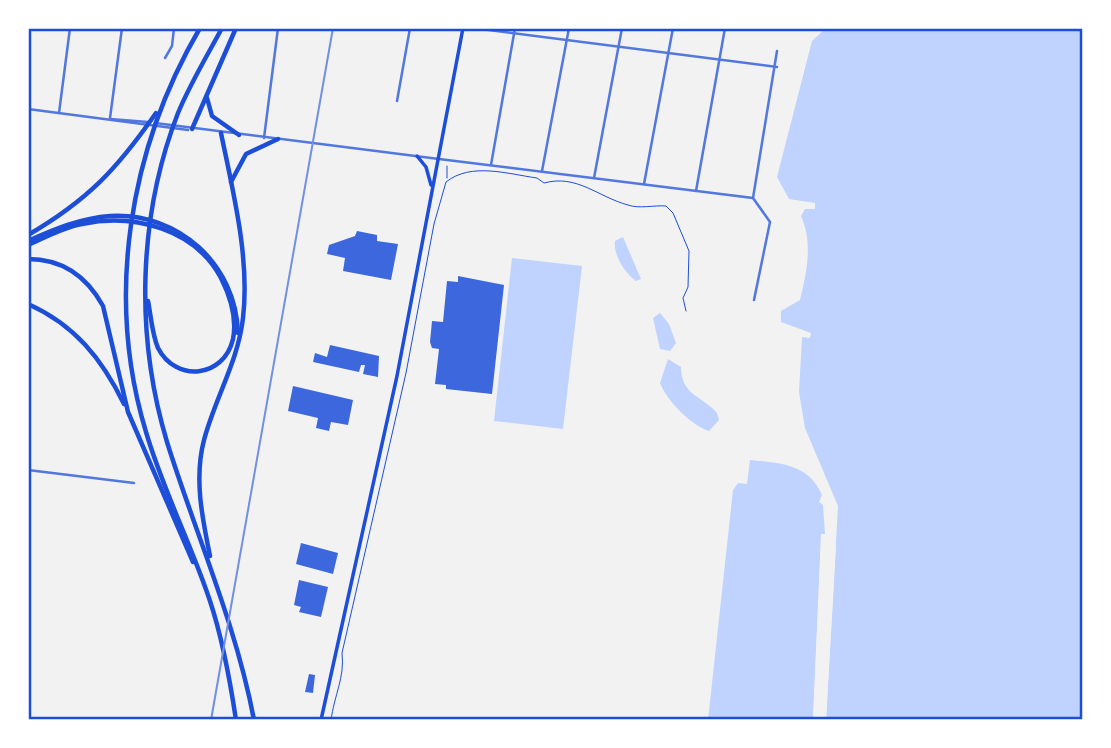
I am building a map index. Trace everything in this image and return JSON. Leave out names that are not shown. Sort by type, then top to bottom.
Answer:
[{"type":"highway","points":[[28,235],[110,174],[158,109],[200,28]]},
{"type":"highway","points":[[222,28],[179,111],[167,145],[149,227],[145,290],[149,351],[156,399],[171,453],[238,649],[254,720]]},
{"type":"highway","points":[[192,129],[236,28]]},
{"type":"highway","points":[[206,95],[212,117],[239,135]]},
{"type":"highway","points":[[158,109],[129,228],[126,295],[129,354],[139,411],[207,594]]},
{"type":"highway","points":[[212,570],[199,494],[200,457],[208,427],[228,381],[239,344],[244,278],[231,182],[220,133]]},
{"type":"highway","points":[[231,182],[237,166],[246,154],[278,139]]},
{"type":"highway","points":[[28,243],[77,221],[117,218],[169,229],[194,242],[221,271],[235,306],[239,344]]},
{"type":"highway","points":[[145,290],[155,335],[166,359],[183,371],[194,373],[215,367],[224,358],[234,329],[226,288],[202,253],[169,229]]},
{"type":"highway","points":[[28,258],[46,260],[66,267],[96,293],[110,326],[128,412]]},
{"type":"highway","points":[[28,304],[66,326],[92,350],[113,380],[210,600],[231,686],[236,720]]},
{"type":"main road","points":[[320,720],[397,376],[463,28]]},
{"type":"main road","points":[[417,156],[426,167],[432,186]]},
{"type":"street","points":[[59,113],[69,28]]},
{"type":"street","points":[[110,120],[122,28]]},
{"type":"street","points":[[165,58],[172,46],[174,28]]},
{"type":"street","points":[[264,138],[278,28]]},
{"type":"street","points":[[397,101],[410,28]]},
{"type":"street","points":[[473,28],[777,67]]},
{"type":"street","points":[[491,165],[515,28]]},
{"type":"street","points":[[542,171],[569,28]]},
{"type":"street","points":[[594,178],[622,28]]},
{"type":"street","points":[[645,184],[673,28]]},
{"type":"street","points":[[696,191],[725,28]]},
{"type":"street","points":[[754,300],[770,222],[753,198],[777,67],[777,51]]},
{"type":"street","points":[[28,108],[753,198]]},
{"type":"street","points":[[28,470],[134,483]]},
{"type":"path","points":[[448,165],[445,174],[449,180]]},
{"type":"path","points":[[331,720],[335,696],[342,684],[342,653],[406,373],[434,224],[449,180],[461,173],[482,170],[537,178],[544,183],[563,180],[587,186],[628,205],[666,206],[673,213],[689,251],[688,287],[683,298],[686,311]]},
{"type":"water","points":[[826,28],[1083,28],[1083,720],[826,720],[838,506],[805,428],[799,392],[802,337],[810,338],[811,333],[781,322],[781,311],[800,300],[807,268],[808,247],[801,216],[805,209],[815,209],[815,203],[789,199],[777,177],[812,41]]},
{"type":"water","points":[[623,237],[641,279],[636,281],[624,269],[616,252],[615,241]]},
{"type":"water","points":[[512,258],[582,266],[563,429],[494,421]]},
{"type":"water","points":[[660,313],[669,324],[676,343],[670,351],[660,349],[653,318]]},
{"type":"water","points":[[668,359],[681,367],[682,377],[689,390],[717,413],[719,420],[709,431],[687,418],[663,390],[660,383]]},
{"type":"water","points":[[750,460],[783,464],[802,471],[810,477],[822,495],[819,502],[823,505],[825,534],[821,534],[813,720],[708,720],[733,490],[738,483],[747,484]]},
{"type":"pier","points":[[821,544],[824,545],[820,665],[816,720],[813,720]]},
{"type":"pier","points":[[832,546],[836,546],[826,720],[822,720]]},
{"type":"building","points":[[357,231],[377,235],[377,241],[398,244],[391,280],[343,271],[345,258],[327,254],[329,245],[355,236]]},
{"type":"building","points":[[458,276],[504,285],[492,394],[446,389],[446,385],[435,384],[439,349],[432,348],[430,342],[432,321],[443,322],[447,281],[458,282]]},
{"type":"building","points":[[330,345],[379,356],[378,377],[363,374],[365,365],[361,365],[359,372],[313,362],[315,353],[327,357]]},
{"type":"building","points":[[293,386],[353,400],[348,425],[331,422],[329,431],[316,428],[318,418],[288,411]]},
{"type":"building","points":[[301,543],[338,553],[333,574],[296,564]]},
{"type":"building","points":[[299,580],[328,587],[321,617],[299,612],[301,607],[294,605]]},
{"type":"building","points":[[309,674],[315,675],[313,693],[305,692]]},
{"type":"railway","points":[[211,720],[333,28]]}]
